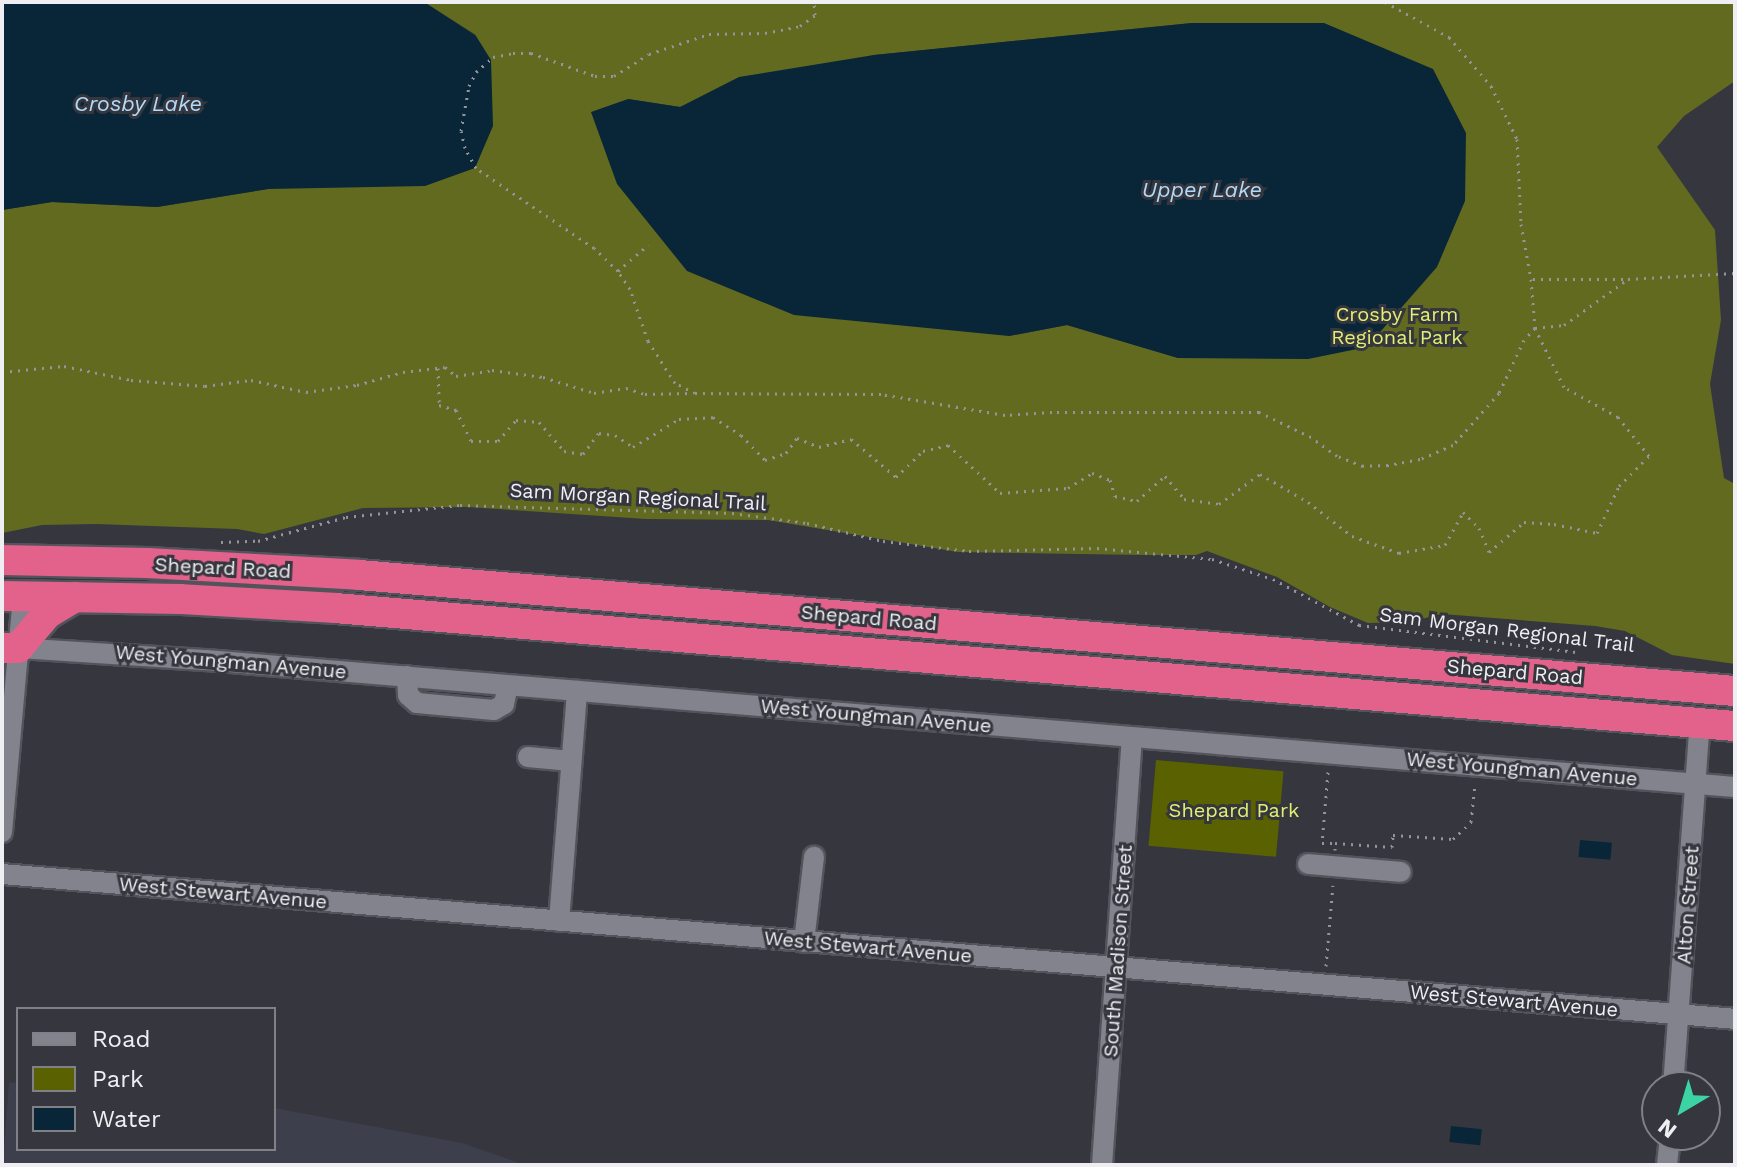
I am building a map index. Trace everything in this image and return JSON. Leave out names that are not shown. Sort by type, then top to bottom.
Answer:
[{"type":"highway","name":"Shepard Road","points":[[2,560],[147,563],[359,575],[1579,665],[1735,691]]},
{"type":"highway","points":[[9,591],[41,575],[147,563]]},
{"type":"highway","name":"Shepard Road","points":[[9,591],[351,610],[1735,726]]},
{"type":"highway","points":[[10,648],[47,614],[75,597]]},
{"type":"highway","points":[[1579,665],[1684,693],[1695,705],[1700,723]]},
{"type":"highway","points":[[1700,723],[1709,709],[1735,700]]},
{"type":"street","points":[[2,832],[10,648],[9,591]]},
{"type":"street","name":"West Youngman Avenue","points":[[10,648],[407,676],[1735,787]]},
{"type":"street","points":[[559,921],[577,691]]},
{"type":"street","name":"Alton Street","points":[[1674,1071],[1700,723]]},
{"type":"street","name":"South Madison Street","points":[[1102,1165],[1132,738]]},
{"type":"street","points":[[528,757],[571,761]]},
{"type":"street","points":[[804,942],[814,857]]},
{"type":"street","points":[[1308,864],[1401,872]]},
{"type":"street","name":"West Stewart Avenue","points":[[2,874],[1735,1019]]},
{"type":"path","points":[[695,393],[675,383],[648,341],[630,289],[618,271],[594,248],[476,168],[465,148],[461,131],[469,86],[476,72],[493,57],[531,53],[595,76],[614,76],[649,54],[709,34],[765,33],[800,26],[815,15],[814,2]]},
{"type":"path","points":[[438,368],[439,405],[456,410],[471,441],[498,441],[516,420],[539,422],[564,451],[583,454],[599,433],[615,435],[633,447],[679,419],[713,417],[741,435],[765,460],[786,453],[797,438],[819,447],[851,439],[896,477],[923,451],[948,445],[1000,493],[1068,488],[1092,473],[1110,480],[1115,496],[1137,501],[1165,476],[1184,499],[1219,504],[1260,474],[1308,502],[1352,536],[1399,553],[1445,545],[1463,512],[1479,528],[1489,552],[1524,522],[1554,524],[1597,533],[1619,486],[1649,456],[1618,417],[1564,387],[1535,328],[1531,279],[1521,224],[1517,139],[1491,86],[1449,37],[1385,2]]},
{"type":"path","points":[[618,271],[648,245]]},
{"type":"path","points":[[1531,279],[1628,279],[1735,273]]},
{"type":"path","points":[[2,372],[20,367],[64,366],[131,380],[205,386],[251,380],[306,392],[445,367],[456,376],[492,370],[543,377],[594,393],[626,388],[645,394],[881,394],[1005,415],[1237,409],[1259,412],[1363,466],[1388,465],[1420,459],[1453,445],[1499,393],[1524,340],[1535,328],[1564,325],[1628,279]]},
{"type":"path","name":"Sam Morgan Regional Trail","points":[[213,542],[258,541],[346,517],[460,505],[732,513],[807,523],[883,541],[969,551],[1097,548],[1212,559],[1273,579],[1359,625],[1579,665]]},
{"type":"path","points":[[1328,771],[1322,843],[1335,843]]},
{"type":"shaded area","points":[[9,1082],[16,1083],[16,1151],[276,1151],[276,1108],[462,1143],[525,1165],[3,1165]]},
{"type":"green space","name":"Crosby Farm Regional Park","points":[[424,2],[1735,2],[1735,81],[1684,116],[1657,147],[1715,230],[1721,320],[1710,384],[1724,478],[1735,484],[1735,664],[1672,655],[1625,631],[1595,626],[1442,614],[1409,622],[1368,623],[1330,607],[1277,577],[1207,551],[1196,555],[958,552],[768,520],[646,519],[468,507],[363,508],[264,534],[237,529],[96,524],[42,525],[2,533],[2,210],[52,202],[157,207],[268,189],[476,35]],"holes":[[[1192,23],[1324,23],[1178,358],[1067,325],[1009,336],[628,99],[680,107],[874,55]]]},
{"type":"green space","name":"Shepard Park","points":[[1156,760],[1284,771],[1276,857],[1149,846]]},
{"type":"water","name":"Crosby Lake","points":[[2,2],[424,2],[476,36],[491,60],[493,126],[475,168],[425,186],[268,189],[157,207],[52,202],[2,210]]},
{"type":"water","name":"Upper Lake","points":[[1192,23],[1324,23],[1433,69],[1466,133],[1465,201],[1437,267],[1367,347],[1308,359],[1178,358],[1067,325],[1009,336],[794,315],[687,271],[617,184],[591,112],[628,99],[680,107],[739,77],[874,55]]},
{"type":"water","points":[[1580,840],[1612,843],[1610,860],[1579,857]]},
{"type":"water","points":[[1451,1126],[1482,1129],[1480,1145],[1449,1142]]}]
